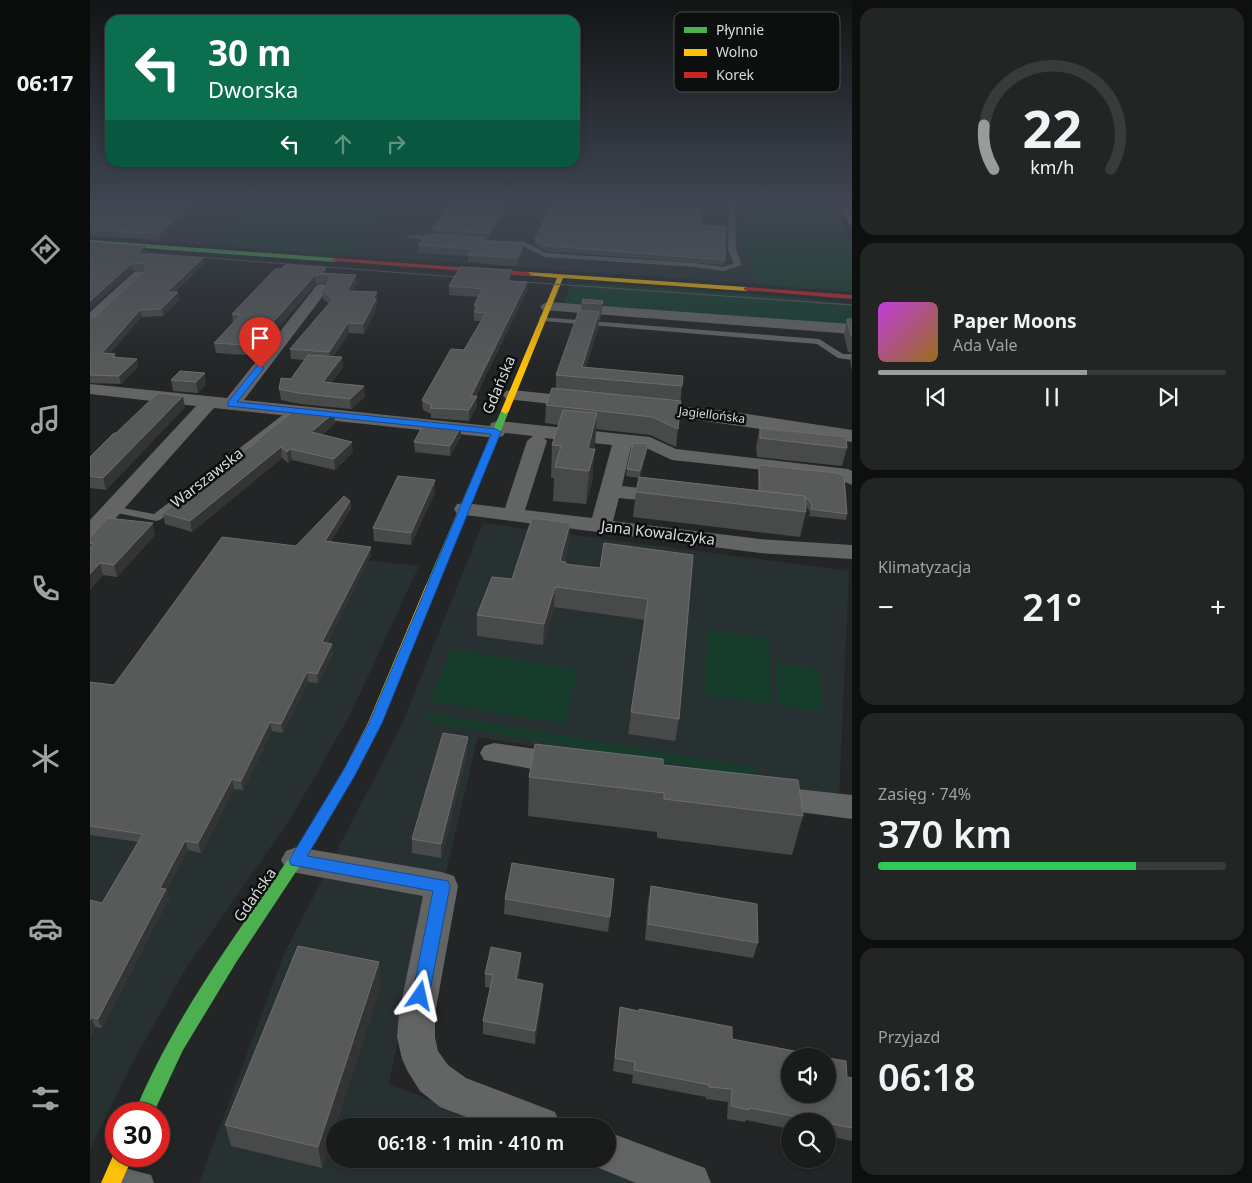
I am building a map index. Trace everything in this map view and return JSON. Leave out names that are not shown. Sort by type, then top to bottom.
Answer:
[{"type":"street","points":[[342,260],[852,297]]},
{"type":"street","points":[[90,320],[139,275]]},
{"type":"street","name":"Gdańska","points":[[149,1102],[176,1044],[230,956],[297,860],[349,774],[375,723],[561,276]]},
{"type":"street","points":[[232,404],[322,288]]},
{"type":"street","points":[[546,313],[852,329]]},
{"type":"street","points":[[90,389],[650,444],[672,454],[841,473],[852,480]]},
{"type":"street","points":[[512,395],[601,404]]},
{"type":"street","name":"Warszawska","points":[[99,519],[210,401]]},
{"type":"street","name":"Jagiellońska","points":[[630,407],[734,418],[852,436]]},
{"type":"street","points":[[513,515],[537,441]]},
{"type":"street","points":[[601,526],[623,441]]},
{"type":"street","points":[[610,490],[691,500]]},
{"type":"street","name":"Jana Kowalczyka","points":[[465,509],[760,546],[852,552]]},
{"type":"street","points":[[494,753],[592,769]]},
{"type":"street","points":[[739,792],[852,807]]},
{"type":"street","points":[[297,860],[442,886],[417,1014],[416,1037],[421,1059],[434,1078],[454,1093],[519,1118]]},
{"type":"street","points":[[616,1155],[690,1183]]},
{"type":"street","points":[[112,1180],[118,1167]]},
{"type":"lane","points":[[623,260],[695,265],[723,269],[738,265],[736,260]]},
{"type":"lane","points":[[546,313],[819,342],[841,356],[852,357]]},
{"type":"lane","name":"Warszawska","points":[[99,519],[156,518],[293,410]]},
{"type":"lane","points":[[112,1180],[142,1183]]},
{"type":"shaded area","points":[[422,260],[748,260],[753,268],[755,284]]},
{"type":"shaded area","points":[[483,523],[849,571],[839,798],[478,737],[446,872],[432,870],[389,1084],[476,1118],[326,1118],[326,1168],[605,1168],[644,1183],[199,1183],[284,954],[402,724]]},
{"type":"shaded area","points":[[218,544],[419,566],[350,715],[291,818],[185,970],[131,1065],[113,1102],[105,1102],[105,1119],[90,1150],[90,722]]},
{"type":"green space","points":[[748,260],[852,260],[852,292],[755,284],[753,268]]},
{"type":"green space","points":[[582,283],[793,297],[852,304],[852,329],[562,307],[570,287]]},
{"type":"green space","points":[[708,630],[769,638],[771,704],[705,695]]},
{"type":"green space","points":[[452,649],[577,670],[565,724],[430,701]]},
{"type":"green space","points":[[776,663],[820,670],[822,712],[777,705]]},
{"type":"green space","points":[[428,713],[755,768],[754,777],[425,721]]},
{"type":"building","points":[[90,260],[201,260],[167,292],[178,292],[161,309],[140,310],[102,353],[115,354],[112,357],[137,359],[119,376],[90,375],[90,318],[95,317],[144,272],[146,267],[143,263],[131,264],[90,301]]},
{"type":"building","points":[[285,265],[326,268],[321,273],[356,275],[347,291],[377,292],[373,299],[376,299],[363,324],[348,323],[329,352],[290,349],[333,299],[322,290],[330,279],[327,274],[315,275],[266,330],[257,330],[244,345],[214,343],[241,315],[232,314],[275,269],[281,269]]},
{"type":"building","points":[[460,267],[512,270],[507,281],[527,282],[471,396],[477,396],[469,410],[430,408],[432,405],[422,400],[451,349],[464,350],[486,313],[474,312],[478,306],[474,305],[483,289],[449,286]]},
{"type":"building","points":[[583,299],[603,301],[602,304],[582,303]]},
{"type":"building","points":[[579,310],[599,312],[582,367],[683,376],[682,386],[556,375]]},
{"type":"building","points":[[847,319],[852,319],[852,336],[851,336]]},
{"type":"building","points":[[308,355],[342,357],[323,382],[364,386],[350,399],[279,389],[281,378],[291,379]]},
{"type":"building","points":[[180,371],[205,373],[196,382],[171,380]]},
{"type":"building","points":[[552,388],[681,401],[678,429],[652,417],[546,405]]},
{"type":"building","points":[[158,393],[183,396],[103,478],[90,476],[90,457]]},
{"type":"building","points":[[296,409],[334,413],[311,432],[352,442],[334,459],[290,449],[287,452],[281,447],[190,521],[163,513],[259,440],[257,440]]},
{"type":"building","points":[[563,410],[597,413],[588,449],[595,449],[589,471],[555,467],[561,446],[552,445]]},
{"type":"building","points":[[424,423],[461,427],[450,446],[414,442]]},
{"type":"building","points":[[760,428],[846,437],[847,448],[760,438]]},
{"type":"building","points":[[633,443],[648,444],[640,471],[627,469]]},
{"type":"building","points":[[759,465],[837,473],[844,476],[847,514],[811,509],[812,505],[808,499],[805,499],[805,496],[760,491]]},
{"type":"building","points":[[398,476],[435,480],[411,533],[373,528]]},
{"type":"building","points":[[639,477],[805,496],[806,512],[636,492]]},
{"type":"building","points":[[344,496],[350,501],[325,541],[371,547],[322,642],[332,644],[317,674],[307,672],[281,724],[270,722],[241,781],[232,779],[198,843],[185,841],[160,888],[166,889],[98,1019],[91,1017],[90,1020],[90,900],[102,903],[143,834],[90,826],[90,682],[114,685],[222,537],[296,546]]},
{"type":"building","points":[[108,518],[153,523],[114,565],[100,563],[90,574],[90,548],[94,544],[90,543],[90,537]]},
{"type":"building","points":[[532,518],[570,523],[560,561],[566,562],[565,564],[600,568],[604,543],[693,555],[679,719],[631,712],[648,599],[555,587],[544,624],[477,615],[492,577],[512,579]]},
{"type":"building","points":[[443,733],[468,737],[441,844],[412,839]]},
{"type":"building","points":[[535,744],[663,759],[663,765],[798,780],[803,816],[664,799],[664,793],[529,777]]},
{"type":"building","points":[[512,863],[614,879],[610,917],[505,899]]},
{"type":"building","points":[[651,886],[757,904],[758,943],[648,924]]},
{"type":"building","points":[[298,946],[379,962],[318,1147],[225,1125]]},
{"type":"building","points":[[491,947],[521,953],[516,979],[543,984],[535,1031],[483,1021],[493,975],[485,974]]},
{"type":"building","points":[[620,1007],[732,1027],[732,1039],[781,1048],[781,1103],[836,1103],[836,1059],[846,1061],[847,1077],[852,1078],[852,1128],[836,1125],[836,1113],[781,1114],[731,1106],[732,1089],[709,1087],[710,1085],[634,1070],[635,1062],[615,1058]]},
{"type":"tram line","points":[[238,260],[469,278]]},
{"type":"tram line","points":[[496,280],[852,305]]},
{"type":"traffic: fast","points":[[432,585],[505,411]]},
{"type":"traffic: fast","points":[[149,1102],[177,1044],[231,956],[310,839]]},
{"type":"traffic: slow","points":[[528,274],[746,289]]},
{"type":"traffic: slow","points":[[505,411],[561,276]]},
{"type":"traffic: slow","points":[[310,839],[349,773],[375,723],[432,585]]},
{"type":"traffic: slow","points":[[111,1183],[118,1167]]},
{"type":"traffic: jam","points":[[338,260],[528,274]]},
{"type":"traffic: jam","points":[[746,289],[852,297]]},
{"type":"route","points":[[260,368],[232,404],[496,432],[474,489],[375,723],[349,774],[297,860],[442,886],[420,996]]}]
